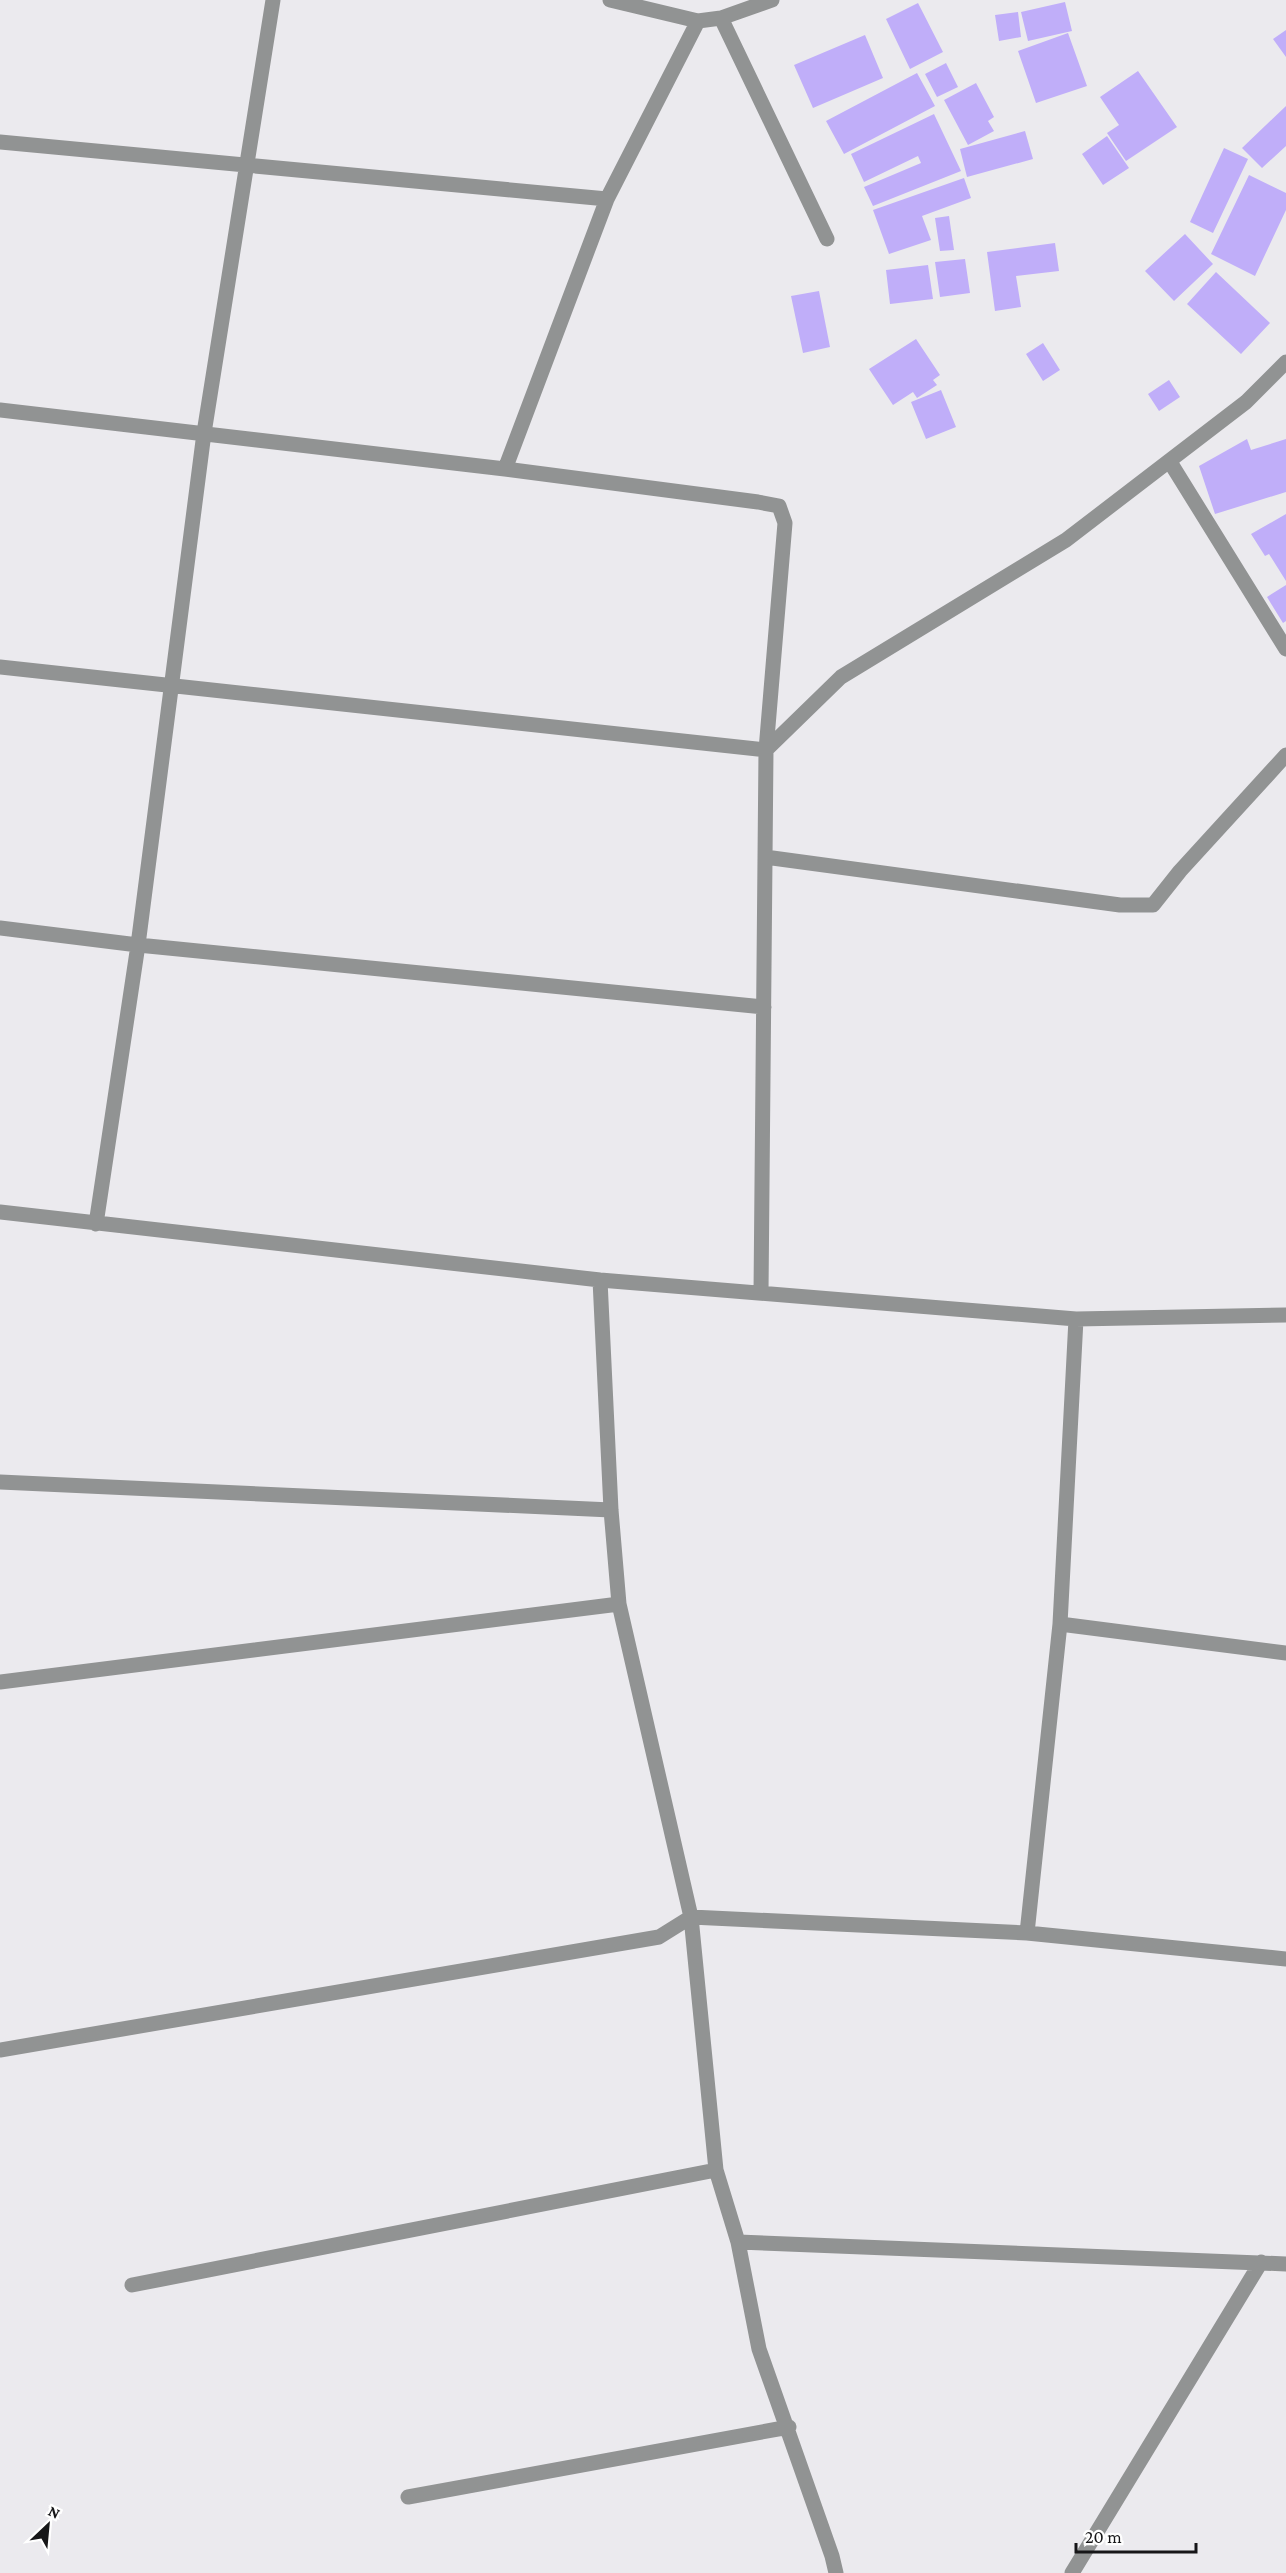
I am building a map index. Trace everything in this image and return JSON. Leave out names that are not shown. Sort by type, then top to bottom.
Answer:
[{"type":"street","points":[[96,1224],[138,945],[204,434],[273,0]]},
{"type":"street","points":[[610,0],[698,21],[721,18],[772,0]]},
{"type":"street","points":[[721,18],[827,239]]},
{"type":"street","points":[[505,469],[607,199],[698,21]]},
{"type":"street","points":[[0,142],[607,199]]},
{"type":"street","points":[[766,750],[841,677],[1066,540],[1246,402],[1286,362]]},
{"type":"street","points":[[0,410],[505,469],[778,506],[785,523],[766,750],[761,1293]]},
{"type":"street","points":[[1170,462],[1286,649]]},
{"type":"street","points":[[0,667],[766,750]]},
{"type":"street","points":[[765,857],[1120,905],[1153,905],[1179,871],[1286,755]]},
{"type":"street","points":[[0,928],[138,945],[764,1007]]},
{"type":"street","points":[[0,1212],[600,1280],[1076,1319],[1286,1315]]},
{"type":"street","points":[[600,1280],[611,1510],[619,1604],[691,1917],[716,2170],[738,2242],[759,2349],[789,2427],[836,2573]]},
{"type":"street","points":[[1027,1933],[1060,1624],[1076,1319]]},
{"type":"street","points":[[0,1482],[611,1510]]},
{"type":"street","points":[[0,1682],[619,1604]]},
{"type":"street","points":[[1060,1624],[1286,1653]]},
{"type":"street","points":[[0,2050],[659,1937],[691,1917],[1027,1933],[1286,1959]]},
{"type":"street","points":[[132,2286],[716,2170]]},
{"type":"street","points":[[738,2242],[1286,2264]]},
{"type":"street","points":[[1072,2573],[1261,2262]]},
{"type":"street","points":[[408,2497],[789,2427]]},
{"type":"building","points":[[1065,2],[1072,31],[1028,41],[1021,12]]},
{"type":"building","points":[[918,3],[943,52],[910,69],[886,19]]},
{"type":"building","points":[[1018,12],[1021,37],[999,41],[995,15]]},
{"type":"building","points":[[1286,30],[1286,57],[1273,39]]},
{"type":"building","points":[[1068,33],[1087,86],[1036,103],[1018,51]]},
{"type":"building","points":[[865,35],[883,78],[813,108],[794,65]]},
{"type":"building","points":[[946,63],[958,87],[937,97],[925,74]]},
{"type":"building","points":[[1138,71],[1177,127],[1126,161],[1107,133],[1119,125],[1100,97]]},
{"type":"building","points":[[917,73],[935,106],[844,154],[826,121]]},
{"type":"building","points":[[976,83],[994,117],[988,121],[994,131],[968,145],[944,100]]},
{"type":"building","points":[[1286,106],[1286,146],[1262,168],[1242,148]]},
{"type":"building","points":[[934,114],[961,171],[873,206],[864,187],[921,163],[918,156],[864,182],[851,154]]},
{"type":"building","points":[[1025,131],[1033,159],[967,177],[960,149]]},
{"type":"building","points":[[1107,136],[1129,168],[1103,185],[1082,154]]},
{"type":"building","points":[[1224,148],[1248,159],[1213,233],[1190,222]]},
{"type":"building","points":[[1249,175],[1286,193],[1286,210],[1255,276],[1211,254]]},
{"type":"building","points":[[964,178],[971,198],[922,216],[931,240],[889,254],[873,210]]},
{"type":"building","points":[[949,216],[954,250],[940,251],[935,218]]},
{"type":"building","points":[[1185,234],[1213,264],[1174,301],[1145,271]]},
{"type":"building","points":[[1055,243],[1059,271],[1016,276],[1021,307],[995,311],[987,252]]},
{"type":"building","points":[[965,259],[970,293],[940,297],[935,262]]},
{"type":"building","points":[[928,265],[933,299],[890,304],[886,270]]},
{"type":"building","points":[[1216,272],[1270,323],[1241,354],[1187,304]]},
{"type":"building","points":[[819,291],[830,347],[803,353],[791,296]]},
{"type":"building","points":[[916,339],[940,375],[933,380],[937,385],[917,398],[913,392],[893,405],[869,369]]},
{"type":"building","points":[[1043,343],[1060,370],[1043,381],[1026,354]]},
{"type":"building","points":[[1169,380],[1180,397],[1159,411],[1148,394]]},
{"type":"building","points":[[941,390],[956,427],[926,439],[911,402]]},
{"type":"building","points":[[1247,439],[1251,450],[1286,439],[1286,492],[1215,514],[1199,466]]},
{"type":"building","points":[[1286,514],[1286,581],[1269,554],[1265,556],[1251,534]]},
{"type":"building","points":[[1286,585],[1286,621],[1283,623],[1267,597]]}]
